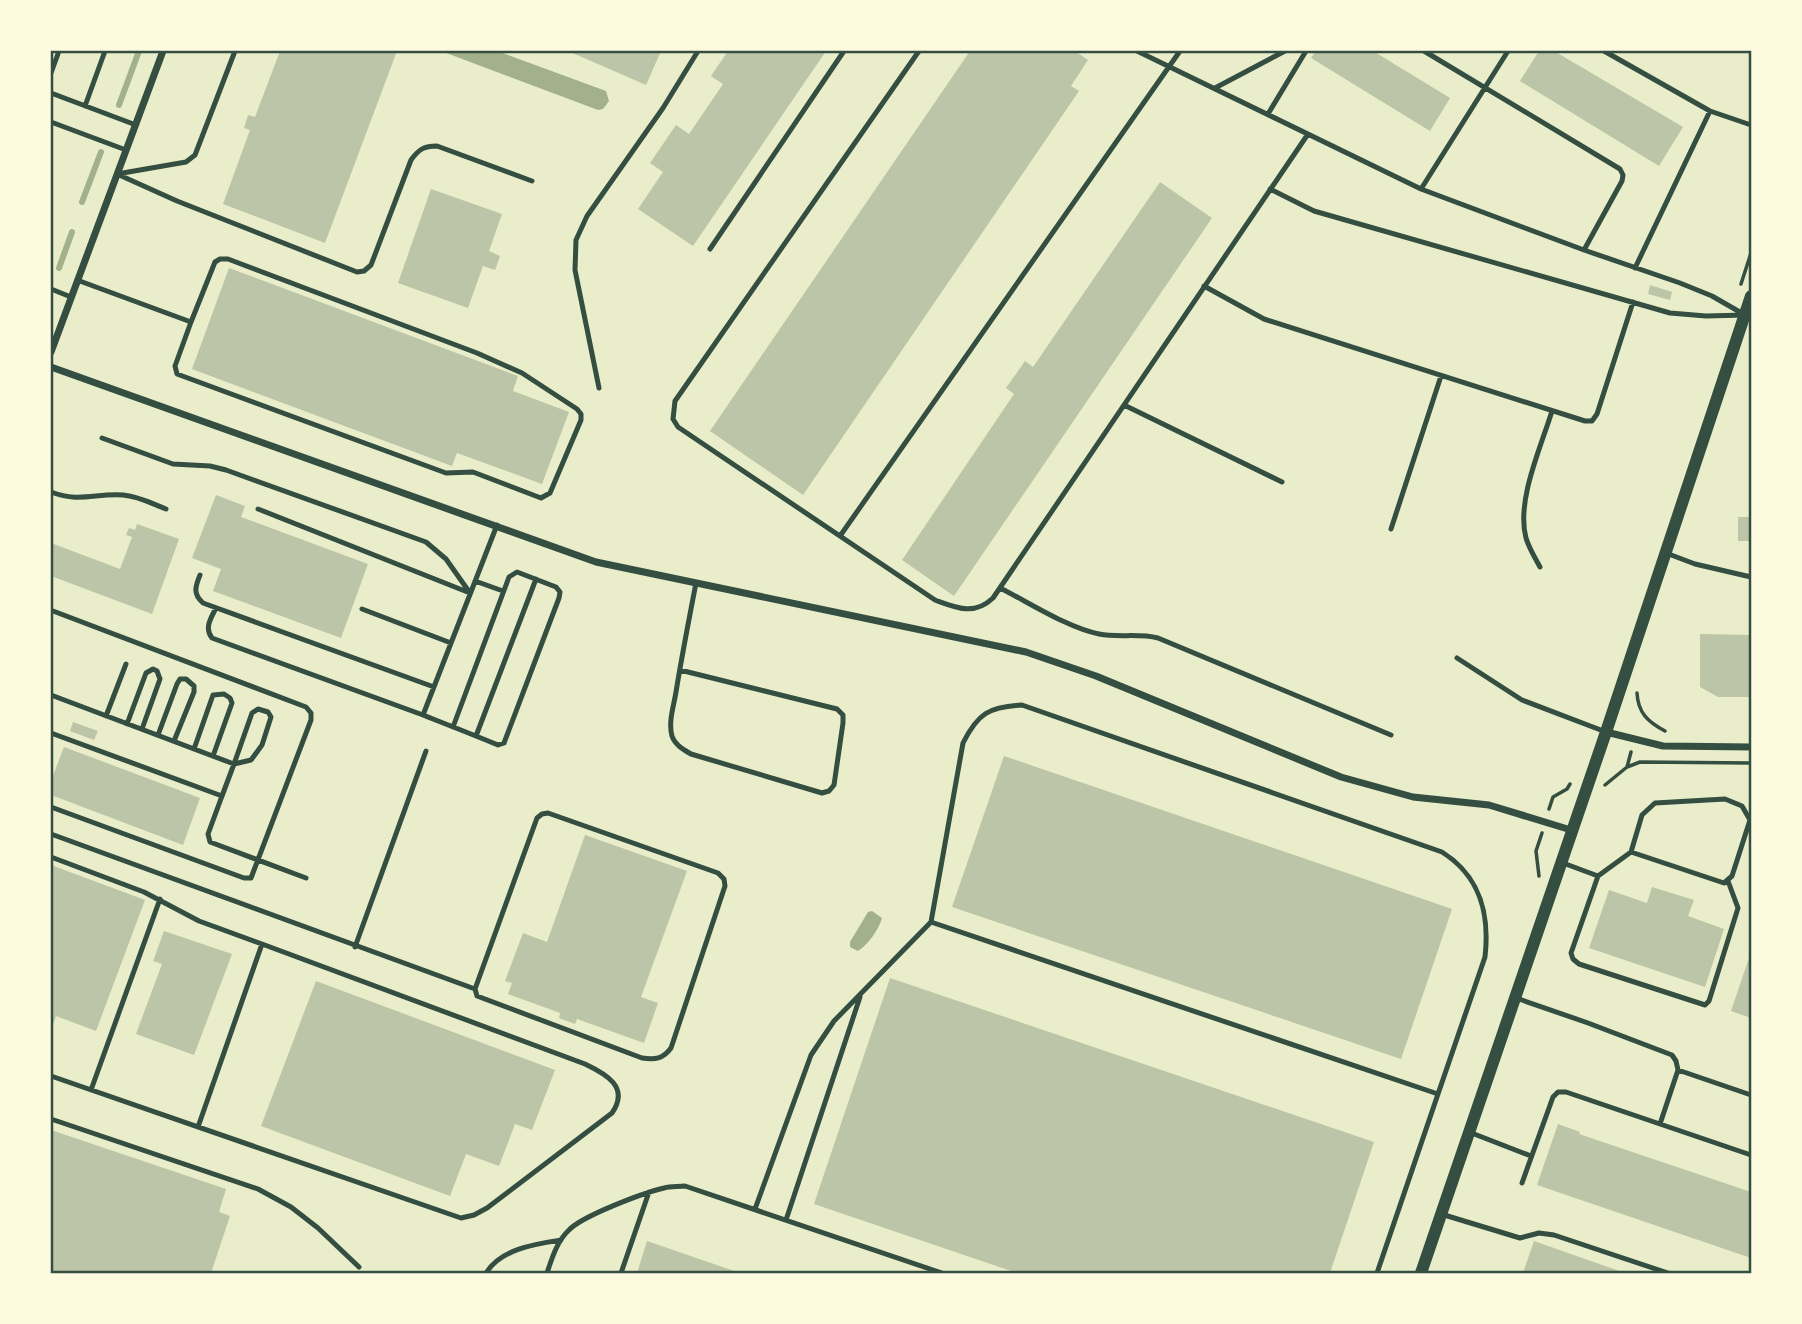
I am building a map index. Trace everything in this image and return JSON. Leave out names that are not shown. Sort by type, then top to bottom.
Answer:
[{"type":"street","points":[[51,352],[163,51]]},
{"type":"street","points":[[1421,1273],[1748,315],[1751,296]]},
{"type":"street","points":[[51,368],[596,562],[1026,652],[1096,676],[1341,778],[1413,797],[1489,805],[1571,830]]},
{"type":"street","points":[[1606,732],[1663,746],[1751,747]]},
{"type":"lane","points":[[51,73],[59,51]]},
{"type":"lane","points":[[85,106],[105,51]]},
{"type":"lane","points":[[117,174],[186,162],[195,155],[235,51]]},
{"type":"lane","points":[[599,388],[575,270],[576,240],[587,216],[663,108],[698,51]]},
{"type":"lane","points":[[710,249],[844,51]]},
{"type":"lane","points":[[919,51],[675,401],[673,419],[678,427],[935,600],[956,607],[974,610],[984,607],[1000,588],[1308,134]]},
{"type":"lane","points":[[1137,51],[1421,189],[1712,296],[1748,315]]},
{"type":"lane","points":[[840,536],[1180,51]]},
{"type":"lane","points":[[1215,88],[1284,51]]},
{"type":"lane","points":[[1268,114],[1306,51]]},
{"type":"lane","points":[[1423,51],[1434,53],[1485,88],[1619,169],[1623,175],[1622,181],[1584,250]]},
{"type":"lane","points":[[1421,189],[1508,51]]},
{"type":"lane","points":[[1604,51],[1710,111],[1751,125]]},
{"type":"lane","points":[[51,93],[135,125]]},
{"type":"lane","points":[[1635,268],[1710,111]]},
{"type":"lane","points":[[51,122],[126,150]]},
{"type":"lane","points":[[117,174],[177,201],[357,272],[364,271],[371,265],[411,160],[418,150],[426,146],[438,146],[532,181]]},
{"type":"lane","points":[[1270,189],[1314,211],[1670,313],[1748,315]]},
{"type":"lane","points":[[228,259],[522,373],[577,409],[581,420],[550,493],[541,498],[473,472],[446,473],[177,374],[174,366],[191,322],[215,262],[228,259]]},
{"type":"lane","points":[[78,280],[191,322]]},
{"type":"lane","points":[[1204,286],[1265,319],[1585,421],[1592,421],[1597,414],[1633,302]]},
{"type":"lane","points":[[51,289],[71,296]]},
{"type":"lane","points":[[1391,529],[1441,376]]},
{"type":"lane","points":[[1124,405],[1282,482]]},
{"type":"lane","points":[[1540,567],[1526,538],[1524,514],[1527,490],[1552,411]]},
{"type":"lane","points":[[102,438],[173,464],[210,466],[226,470],[426,542],[446,559],[471,593]]},
{"type":"lane","points":[[51,492],[75,499],[131,496],[166,509]]},
{"type":"lane","points":[[258,509],[471,593]]},
{"type":"lane","points":[[423,715],[497,525]]},
{"type":"lane","points":[[1666,553],[1695,564],[1751,576]]},
{"type":"lane","points":[[216,608],[208,628],[212,638],[498,745],[508,738],[559,598],[560,592],[556,587],[517,572],[512,573],[453,727]]},
{"type":"lane","points":[[200,575],[194,590],[203,603],[434,687]]},
{"type":"lane","points":[[476,736],[536,579]]},
{"type":"lane","points":[[475,581],[503,591]]},
{"type":"lane","points":[[680,670],[837,709],[843,715],[844,723],[834,785],[829,791],[822,793],[691,754],[680,748],[673,738],[671,726],[680,670],[696,583]]},
{"type":"lane","points":[[1000,588],[1080,628],[1112,636],[1146,635],[1158,638],[1391,735]]},
{"type":"lane","points":[[362,609],[451,643]]},
{"type":"lane","points":[[51,618],[52,611],[306,707],[311,713],[311,720],[251,878],[244,878],[51,807]]},
{"type":"lane","points":[[1457,658],[1522,700],[1606,732]]},
{"type":"lane","points":[[106,716],[127,664]]},
{"type":"lane","points":[[127,724],[146,673],[153,669],[158,671],[160,679],[142,729]]},
{"type":"lane","points":[[158,735],[177,684],[180,679],[186,679],[194,686],[194,692],[174,741]]},
{"type":"lane","points":[[194,749],[213,695],[224,694],[232,703],[213,756]]},
{"type":"lane","points":[[51,695],[234,764],[244,763],[257,753],[271,717],[268,712],[258,709],[252,713],[234,764],[222,796],[208,839],[306,878]]},
{"type":"lane","points":[[755,1209],[811,1055],[834,1021],[931,922],[962,743],[984,712],[1002,706],[1023,705],[1442,852],[1459,863],[1472,879],[1479,894],[1487,941],[1485,957],[1377,1273]]},
{"type":"lane","points":[[51,733],[222,796]]},
{"type":"lane","points":[[355,947],[426,751]]},
{"type":"lane","points":[[1725,799],[1742,806],[1750,820],[1728,881],[1738,908],[1709,1001],[1705,1005],[1579,964],[1573,959],[1571,953],[1598,876],[1630,852],[1642,815],[1655,803],[1725,799]]},
{"type":"lane","points":[[548,813],[718,873],[724,879],[725,886],[671,1048],[665,1056],[654,1060],[642,1058],[477,996],[475,989],[537,818],[542,814],[548,813]]},
{"type":"lane","points":[[51,834],[475,989]]},
{"type":"lane","points":[[1630,852],[1724,883],[1728,881]]},
{"type":"lane","points":[[51,857],[160,899],[199,921],[585,1064],[611,1080],[618,1089],[618,1105],[612,1113],[487,1208],[461,1218],[51,1076]]},
{"type":"lane","points":[[1560,862],[1598,876]]},
{"type":"lane","points":[[91,1090],[160,899]]},
{"type":"lane","points":[[931,922],[1437,1094]]},
{"type":"lane","points":[[198,1127],[262,944]]},
{"type":"lane","points":[[786,1220],[861,994]]},
{"type":"lane","points":[[1514,998],[1672,1055],[1678,1070],[1660,1124]]},
{"type":"lane","points":[[1678,1070],[1751,1095]]},
{"type":"lane","points":[[1522,1183],[1553,1097],[1558,1092],[1566,1092],[1751,1155]]},
{"type":"lane","points":[[51,1119],[258,1189],[291,1207],[318,1228],[359,1267]]},
{"type":"lane","points":[[1469,1132],[1531,1156]]},
{"type":"lane","points":[[547,1273],[561,1240],[569,1229],[580,1221],[649,1192],[685,1186],[942,1273]]},
{"type":"lane","points":[[621,1273],[649,1192]]},
{"type":"lane","points":[[1441,1214],[1520,1238],[1539,1233],[1553,1235],[1668,1273]]},
{"type":"lane","points":[[486,1273],[504,1257],[517,1250],[531,1244],[561,1240]]},
{"type":"path","points":[[1605,785],[1627,767],[1640,762],[1751,763]]},
{"type":"shaded area","points":[[441,51],[497,51],[606,91],[609,101],[603,109],[598,110]]},
{"type":"shaded area","points":[[872,911],[882,918],[881,922],[869,941],[858,951],[850,947],[850,942],[868,912]]},
{"type":"building","points":[[280,51],[397,51],[325,243],[223,204],[250,130],[244,128],[248,115],[255,117]]},
{"type":"building","points":[[568,51],[661,51],[646,85]]},
{"type":"building","points":[[728,51],[826,51],[693,246],[638,209],[663,172],[650,163],[676,125],[689,134],[723,84],[711,76]]},
{"type":"building","points":[[970,51],[1075,51],[1088,60],[1071,86],[1079,91],[803,495],[710,431]]},
{"type":"building","points":[[1316,51],[1373,51],[1450,98],[1430,131],[1311,58]]},
{"type":"building","points":[[1539,51],[1554,51],[1683,127],[1659,166],[1520,81]]},
{"type":"building","points":[[1160,182],[1212,218],[954,596],[902,560],[1014,394],[1006,388],[1025,361],[1033,367]]},
{"type":"building","points":[[431,189],[502,214],[489,251],[500,256],[495,270],[483,266],[468,308],[398,283]]},
{"type":"building","points":[[229,268],[518,376],[513,391],[569,412],[542,484],[457,453],[452,466],[192,369]]},
{"type":"building","points":[[1650,285],[1672,292],[1670,300],[1648,294]]},
{"type":"building","points":[[216,495],[245,506],[241,517],[368,564],[341,638],[213,591],[221,569],[192,558]]},
{"type":"building","points":[[1738,517],[1751,517],[1751,541],[1738,541]]},
{"type":"building","points":[[137,524],[179,539],[152,614],[51,576],[51,543],[120,569],[132,537],[126,535],[129,528],[135,530]]},
{"type":"building","points":[[1700,634],[1751,635],[1751,697],[1718,697],[1700,687]]},
{"type":"building","points":[[73,722],[98,731],[94,740],[70,731]]},
{"type":"building","points":[[64,747],[200,798],[183,845],[51,795],[51,781]]},
{"type":"building","points":[[1004,756],[1452,909],[1401,1059],[952,907]]},
{"type":"building","points":[[585,835],[687,871],[641,997],[658,1003],[644,1043],[577,1019],[575,1024],[559,1018],[560,1013],[508,994],[512,983],[505,981],[523,933],[547,942]]},
{"type":"building","points":[[51,865],[145,900],[96,1031],[56,1016],[51,1030]]},
{"type":"building","points":[[1652,887],[1694,900],[1688,916],[1724,929],[1705,987],[1589,948],[1609,890],[1647,903]]},
{"type":"building","points":[[164,931],[232,954],[194,1055],[136,1034],[162,964],[153,961]]},
{"type":"building","points":[[1751,952],[1751,1018],[1731,1011]]},
{"type":"building","points":[[890,978],[1374,1142],[1330,1273],[1017,1273],[814,1204]]},
{"type":"building","points":[[316,981],[555,1070],[532,1130],[515,1124],[499,1166],[466,1154],[450,1196],[261,1126]]},
{"type":"building","points":[[1558,1124],[1580,1132],[1579,1134],[1751,1192],[1751,1258],[1537,1185]]},
{"type":"building","points":[[51,1130],[226,1189],[219,1212],[230,1216],[211,1273],[51,1273]]},
{"type":"building","points":[[647,1241],[740,1273],[637,1273]]},
{"type":"building","points":[[1534,1241],[1625,1273],[1523,1273]]},
{"type":"waterway","points":[[119,105],[139,51]]},
{"type":"waterway","points":[[82,202],[101,152]]},
{"type":"waterway","points":[[59,268],[72,232]]}]
